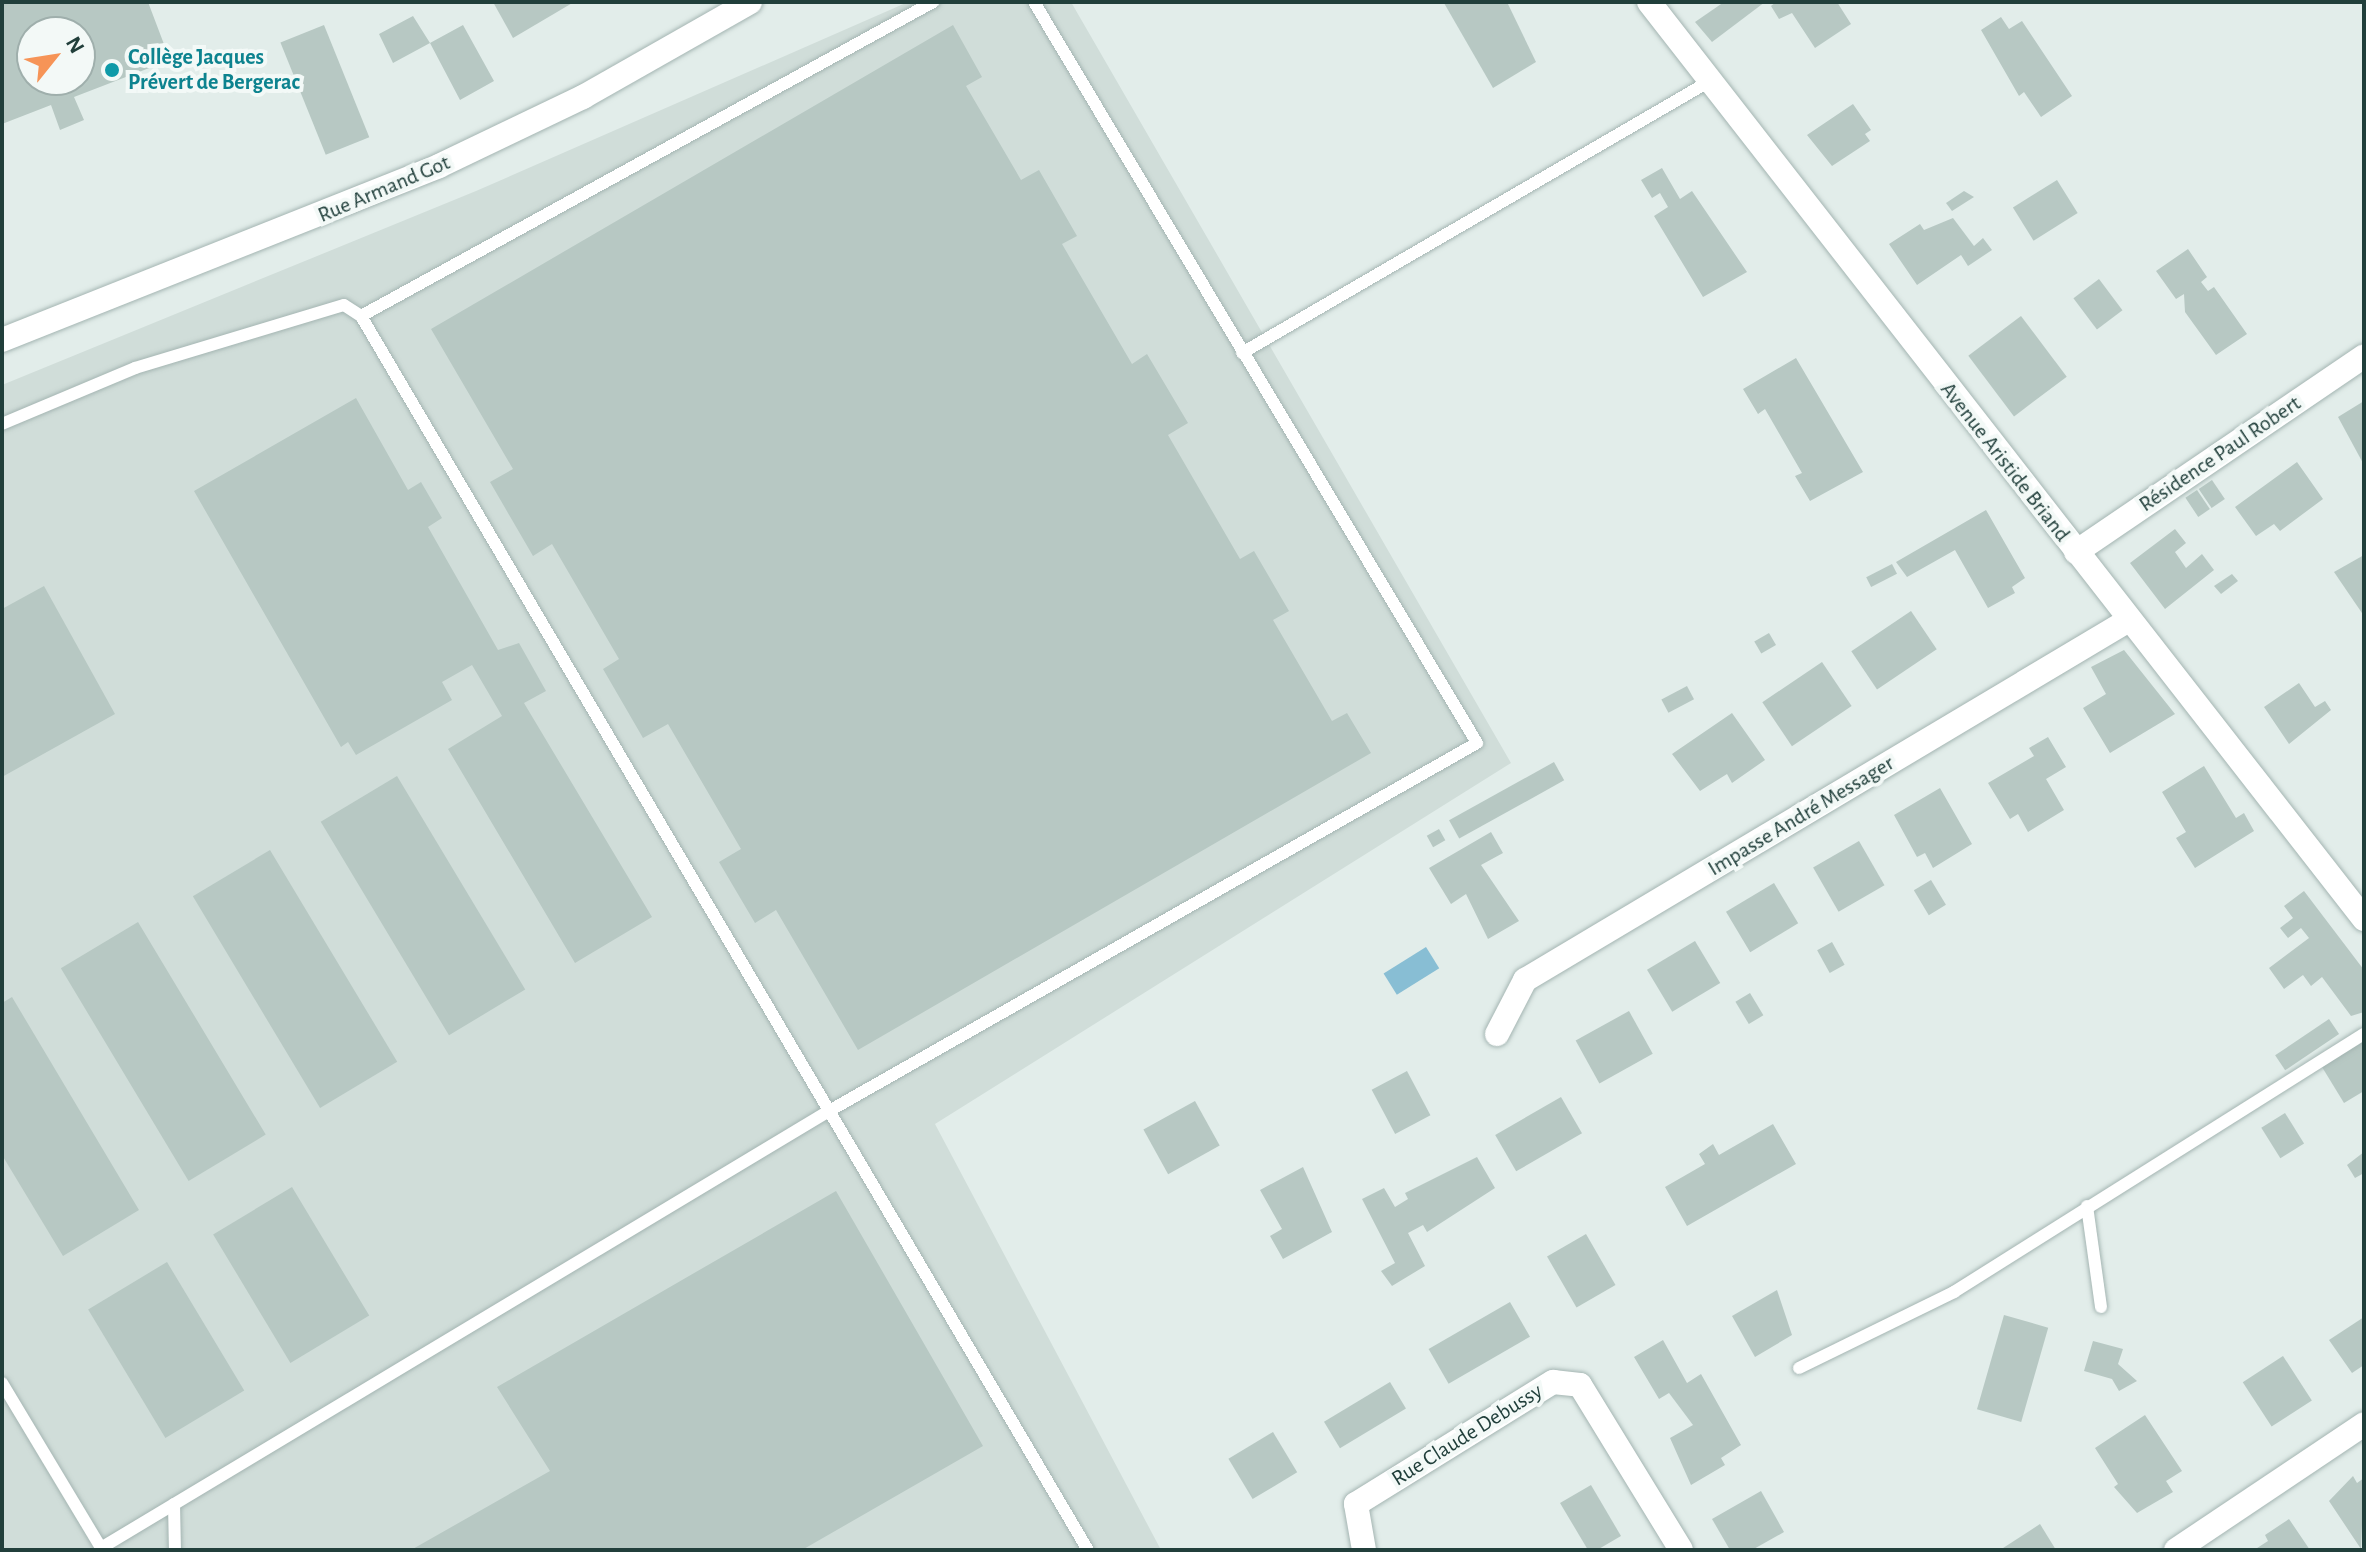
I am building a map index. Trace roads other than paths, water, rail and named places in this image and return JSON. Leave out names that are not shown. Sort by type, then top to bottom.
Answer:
[{"type":"street","name":"Rue Armand Got","points":[[2,340],[439,166],[583,97],[750,2]]},
{"type":"street","name":"Avenue Aristide Briand","points":[[1649,2],[2364,919]]},
{"type":"street","name":"Résidence Paul Robert","points":[[2076,552],[2364,356]]},
{"type":"street","name":"Impasse André Messager","points":[[1497,1034],[1525,980],[2129,620]]},
{"type":"street","name":"Rue Claude Debussy","points":[[1364,1550],[1356,1504],[1553,1382],[1580,1385],[1681,1550]]},
{"type":"street","points":[[2176,1550],[2364,1424]]},
{"type":"lane","points":[[361,316],[933,2]]},
{"type":"lane","points":[[2,1383],[101,1548],[829,1111],[1477,743],[1034,2]]},
{"type":"lane","points":[[1242,353],[1710,81]]},
{"type":"lane","points":[[2,424],[135,368],[329,309],[344,305],[361,316],[1088,1550]]},
{"type":"lane","points":[[1799,1368],[1954,1292],[2364,1034]]},
{"type":"lane","points":[[2087,1206],[2101,1307]]},
{"type":"lane","points":[[174,1504],[175,1550]]},
{"type":"water","points":[[1426,947],[1439,968],[1397,995],[1384,973]]},
{"type":"place","name":"Collège Jacques Prévert de Bergerac","points":[[112,70]]}]
